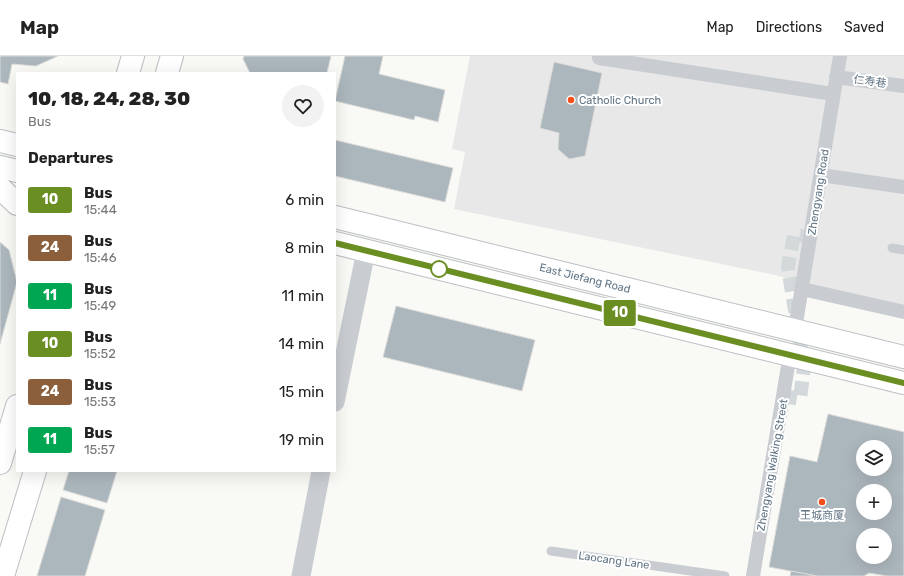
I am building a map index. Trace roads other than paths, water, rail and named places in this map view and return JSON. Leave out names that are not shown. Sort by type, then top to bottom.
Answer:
[{"type":"main road","points":[[0,135],[16,134]]},
{"type":"main road","points":[[0,142],[16,145]]},
{"type":"main road","points":[[0,167],[16,170]]},
{"type":"main road","points":[[0,188],[16,203]]},
{"type":"main road","name":"East Jiefang Road","points":[[336,217],[904,357]]},
{"type":"main road","points":[[336,243],[904,383]]},
{"type":"main road","points":[[0,463],[16,409]]},
{"type":"main road","points":[[3,576],[35,472]]},
{"type":"street","points":[[599,56],[598,58],[833,94]]},
{"type":"street","name":"Zhengyang Road","points":[[795,329],[840,56]]},
{"type":"street","name":"仁寿巷","points":[[836,77],[904,86]]},
{"type":"street","points":[[821,175],[904,187]]},
{"type":"street","points":[[336,397],[366,251]]},
{"type":"street","points":[[802,289],[904,312]]},
{"type":"street","name":"Zhengyang Walking Street","points":[[753,576],[790,354]]},
{"type":"street","points":[[301,576],[321,472]]},
{"type":"lane","points":[[892,248],[904,250]]},
{"type":"lane","name":"Laocang Lane","points":[[551,551],[725,576]]},
{"type":"tunnel","points":[[783,396],[800,399],[804,367],[788,267],[794,235],[810,237]]},
{"type":"place","name":"Catholic Church","points":[[571,100]]},
{"type":"place","name":"王城商厦","points":[[822,502]]}]
